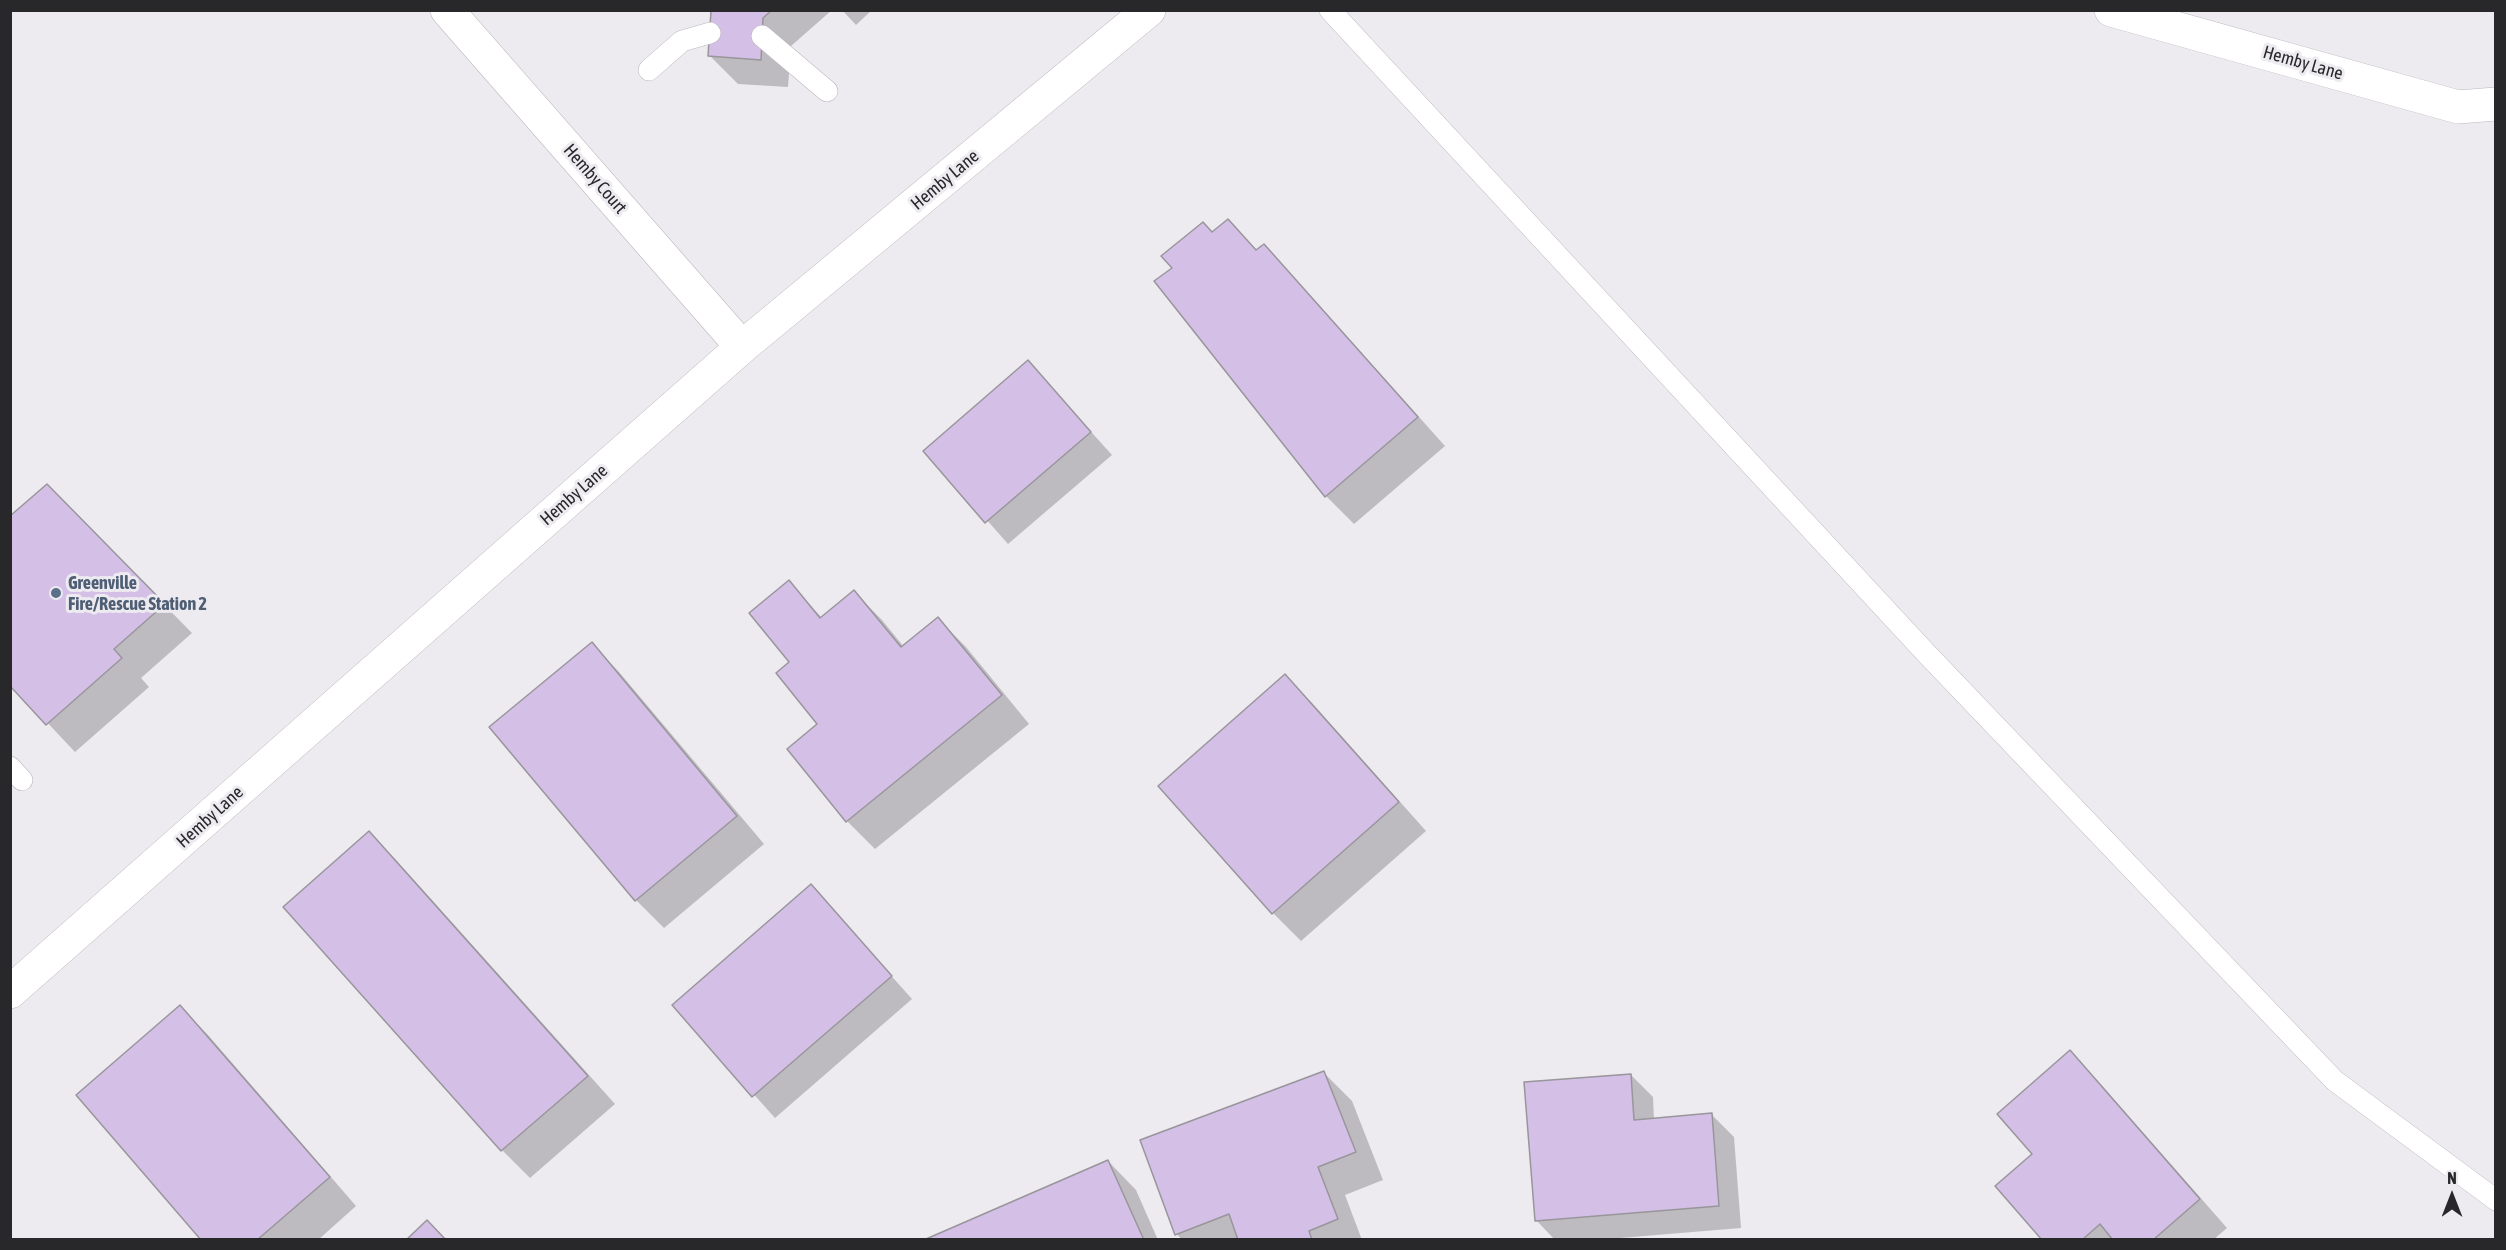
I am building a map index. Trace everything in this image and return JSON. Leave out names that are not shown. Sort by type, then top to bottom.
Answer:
[{"type":"street","name":"Hemby Court","points":[[447,10],[742,347]]},
{"type":"street","name":"Hemby Lane","points":[[10,992],[742,347],[1149,10]]},
{"type":"street","name":"Hemby Lane","points":[[2111,10],[2458,107],[2496,104]]},
{"type":"lane","points":[[1330,10],[1925,652],[2335,1081],[2496,1200]]},
{"type":"lane","points":[[649,70],[682,41],[710,33]]},
{"type":"lane","points":[[762,36],[827,91]]},
{"type":"building","points":[[772,10],[763,18],[761,60],[708,56],[711,11]]},
{"type":"building","points":[[1228,219],[1256,250],[1264,244],[1418,417],[1325,497],[1154,281],[1172,268],[1161,256],[1203,222],[1212,232]]},
{"type":"building","points":[[1028,360],[1091,432],[985,523],[923,451]]},
{"type":"building","points":[[47,484],[165,604],[114,649],[122,658],[46,725],[10,686],[10,516]]},
{"type":"building","points":[[789,580],[820,618],[854,590],[901,647],[938,617],[1002,695],[846,822],[787,749],[817,724],[776,673],[789,662],[749,613]]},
{"type":"building","points":[[592,642],[737,816],[635,901],[489,727]]},
{"type":"building","points":[[1285,674],[1399,802],[1272,914],[1158,786]]},
{"type":"building","points":[[369,831],[588,1076],[501,1151],[283,907]]},
{"type":"building","points":[[811,884],[892,976],[752,1097],[672,1005]]},
{"type":"building","points":[[180,1005],[330,1177],[257,1240],[201,1240],[76,1095]]},
{"type":"building","points":[[2070,1050],[2200,1199],[2153,1240],[2113,1240],[2100,1224],[2082,1240],[2042,1240],[1995,1186],[2032,1154],[1997,1114]]},
{"type":"building","points":[[1324,1071],[1356,1152],[1318,1167],[1338,1219],[1309,1231],[1312,1240],[1238,1240],[1229,1214],[1175,1235],[1140,1140]]},
{"type":"building","points":[[1631,1074],[1634,1120],[1712,1113],[1719,1206],[1535,1221],[1524,1082]]},
{"type":"building","points":[[1108,1160],[1144,1240],[926,1239]]},
{"type":"building","points":[[427,1220],[446,1240],[406,1240]]},
{"type":"place","name":"Greenville Fire/Rescue Station 2","points":[[56,593]]}]
